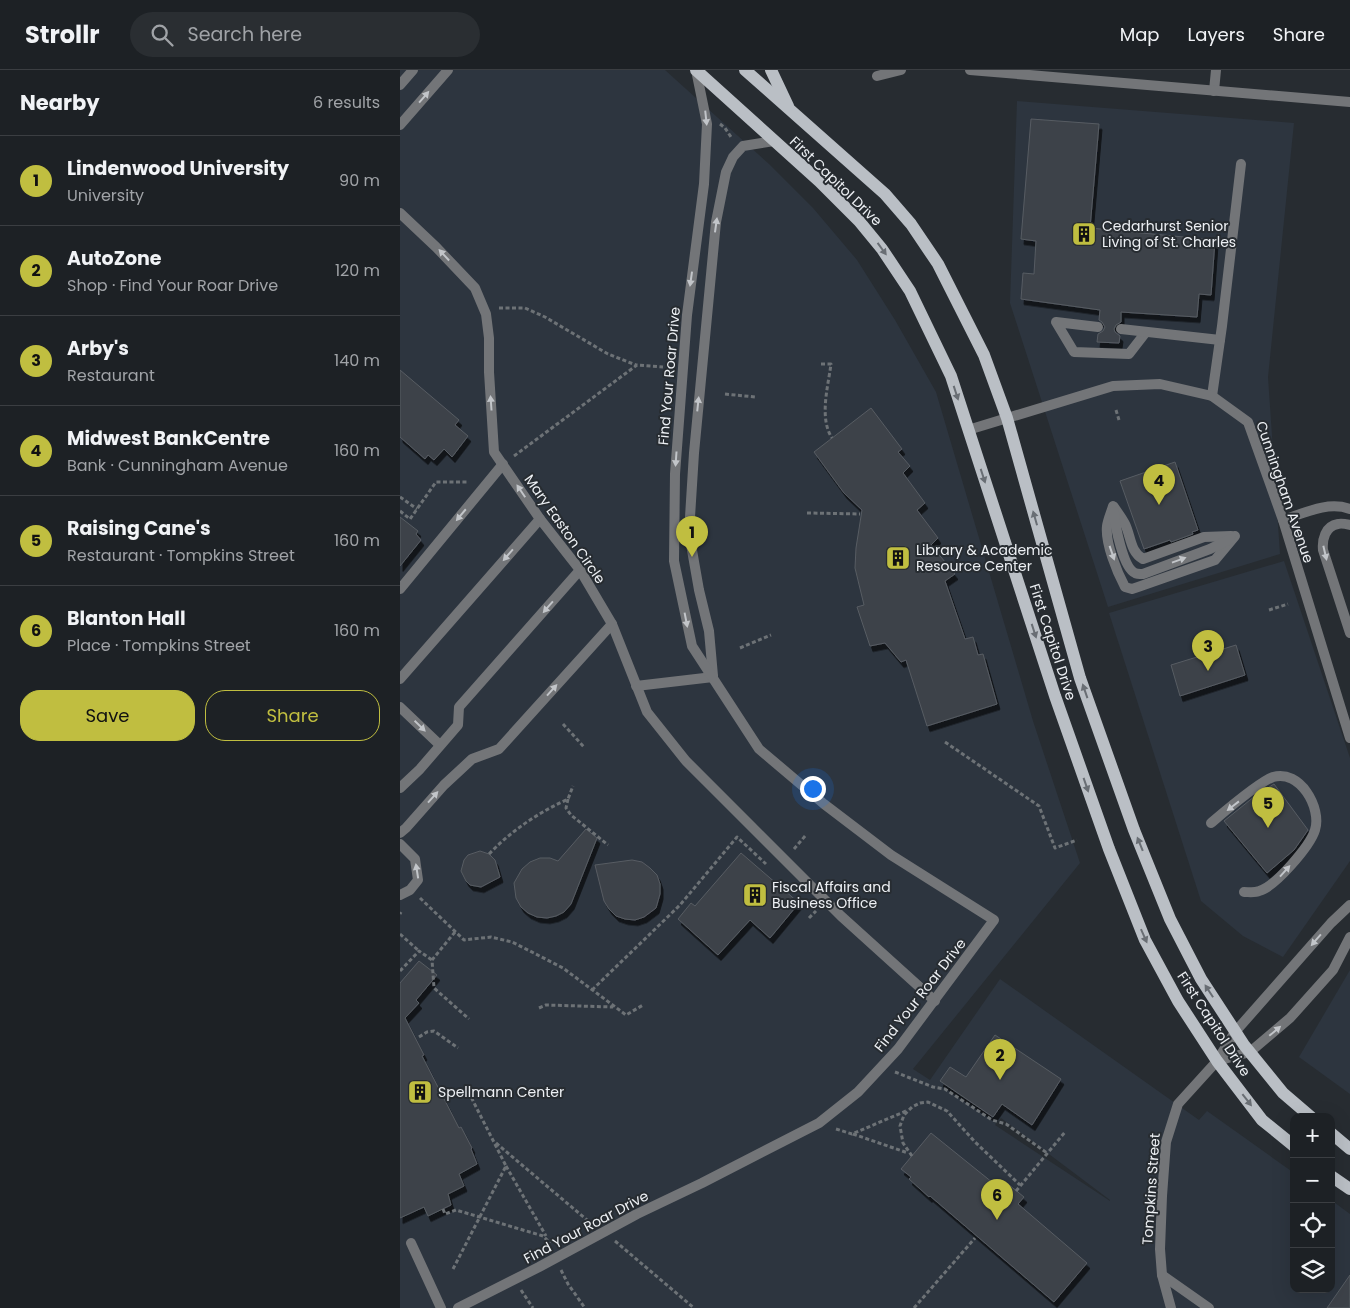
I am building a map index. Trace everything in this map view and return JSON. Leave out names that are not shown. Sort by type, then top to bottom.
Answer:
[{"type":"main road","name":"First Capitol Drive","points":[[696,70],[819,181],[859,221],[882,249],[910,291],[947,368],[1055,696],[1113,858],[1145,940],[1178,1001],[1217,1061],[1262,1120],[1290,1143]]},
{"type":"main road","name":"First Capitol Drive","points":[[745,70],[885,194],[911,224],[938,264],[984,355],[1007,418],[1080,678],[1134,830],[1170,919],[1201,979],[1235,1032],[1283,1093],[1306,1113]]},
{"type":"main road","points":[[771,70],[790,111]]},
{"type":"main road","points":[[1335,1136],[1350,1149]]},
{"type":"main road","points":[[1335,1179],[1350,1189]]},
{"type":"street","points":[[400,85],[413,70]]},
{"type":"street","points":[[400,125],[448,70]]},
{"type":"street","name":"Find Your Roar Drive","points":[[458,1308],[637,1214],[819,1123],[858,1092],[898,1049],[994,920],[891,855],[824,804],[759,749],[692,646],[674,561],[675,474],[686,315],[704,184],[707,132],[706,112],[696,70]]},
{"type":"street","points":[[877,76],[901,70]]},
{"type":"street","points":[[970,70],[1083,75],[1214,91],[1350,102]]},
{"type":"street","points":[[1214,91],[1216,70]]},
{"type":"street","name":"Find Your Roar Drive","points":[[713,678],[709,631],[699,590],[689,533],[694,453],[712,251],[726,172],[733,157],[743,146],[774,141]]},
{"type":"street","points":[[1212,396],[1241,164]]},
{"type":"street","name":"Mary Easton Circle","points":[[400,213],[475,288],[486,314],[489,338],[494,452],[540,519],[580,570],[612,624],[647,712],[696,772],[840,916],[935,1001]]},
{"type":"street","points":[[1098,326],[1056,322],[1074,352],[1129,354],[1146,332]]},
{"type":"street","points":[[1121,329],[1220,340]]},
{"type":"street","name":"Cunningham Avenue","points":[[968,430],[1113,386],[1160,384],[1212,396],[1248,422],[1282,520],[1350,738]]},
{"type":"street","points":[[400,589],[503,464]]},
{"type":"street","points":[[1114,506],[1107,525],[1107,538],[1125,587],[1138,587],[1215,560],[1235,536]]},
{"type":"street","points":[[1114,506],[1115,527],[1123,552],[1130,569],[1136,574],[1143,574],[1210,549],[1235,536]]},
{"type":"street","points":[[1114,506],[1125,525],[1133,550],[1137,556],[1143,559],[1204,537],[1235,536]]},
{"type":"street","points":[[1282,520],[1325,506],[1342,506],[1350,509]]},
{"type":"street","points":[[400,679],[540,519]]},
{"type":"street","points":[[1350,525],[1337,524],[1329,529],[1322,539],[1323,550],[1350,633]]},
{"type":"street","points":[[400,788],[420,769],[458,725],[459,707],[580,570]]},
{"type":"street","points":[[400,833],[444,785],[472,759],[500,749],[612,624]]},
{"type":"street","points":[[636,686],[713,678]]},
{"type":"street","points":[[400,707],[440,745]]},
{"type":"street","points":[[1211,823],[1273,777],[1291,777],[1306,788],[1314,809],[1316,829],[1307,846],[1275,882],[1260,891],[1244,892]]},
{"type":"street","points":[[400,844],[415,859],[418,880],[410,890],[400,895]]},
{"type":"street","name":"Tompkins Street","points":[[1171,1308],[1162,1275],[1160,1250],[1162,1196],[1168,1134],[1178,1104],[1217,1061],[1235,1032],[1331,923],[1350,905]]},
{"type":"street","points":[[1217,1061],[1250,1052],[1290,1018],[1333,970],[1350,937]]},
{"type":"street","points":[[411,1243],[441,1308]]},
{"type":"street","points":[[1162,1275],[1208,1308]]},
{"type":"path","points":[[719,123],[731,137]]},
{"type":"path","points":[[482,307],[525,308],[545,317],[608,354],[637,365],[663,367]]},
{"type":"path","points":[[821,364],[831,364],[825,416],[826,429],[832,438]]},
{"type":"path","points":[[503,464],[637,365]]},
{"type":"path","points":[[725,394],[755,396]]},
{"type":"path","points":[[1116,410],[1119,420]]},
{"type":"path","points":[[400,511],[410,519],[436,482],[489,482]]},
{"type":"path","points":[[400,497],[417,509]]},
{"type":"path","points":[[807,513],[860,514]]},
{"type":"path","points":[[1269,610],[1288,604]]},
{"type":"path","points":[[740,648],[771,635]]},
{"type":"path","points":[[563,724],[584,747]]},
{"type":"path","points":[[945,742],[1040,806],[1054,848],[1078,840]]},
{"type":"path","points":[[573,786],[566,808],[571,815],[608,845]]},
{"type":"path","points":[[489,854],[503,839],[520,826],[543,811],[568,799]]},
{"type":"path","points":[[592,990],[680,905],[737,837]]},
{"type":"path","points":[[410,890],[464,940],[491,938],[518,945],[563,968],[626,1015],[642,1005]]},
{"type":"path","points":[[455,932],[432,960],[434,988],[469,1019]]},
{"type":"path","points":[[400,934],[432,960]]},
{"type":"path","points":[[400,971],[419,950]]},
{"type":"path","points":[[539,1008],[546,1005],[614,1006]]},
{"type":"path","points":[[419,1037],[427,1032],[434,1031],[458,1048]]},
{"type":"path","points":[[895,1072],[933,1087],[945,1089],[992,1120],[1006,1124],[1047,1153]]},
{"type":"path","points":[[443,1209],[446,1214],[456,1210],[543,1236],[550,1243],[506,1166],[467,1089]]},
{"type":"path","points":[[836,1129],[911,1155],[903,1143],[900,1126],[904,1115],[909,1110],[920,1102],[928,1102],[948,1111],[975,1142],[1020,1186]]},
{"type":"path","points":[[852,1134],[909,1110]]},
{"type":"path","points":[[1016,1190],[1065,1132]]},
{"type":"path","points":[[494,1141],[588,1220]]},
{"type":"path","points":[[453,1269],[506,1166]]},
{"type":"path","points":[[914,1308],[976,1238]]},
{"type":"path","points":[[615,1241],[694,1308]]},
{"type":"path","points":[[560,1267],[568,1284],[585,1308]]},
{"type":"path","points":[[521,1290],[533,1308]]},
{"type":"shaded area","points":[[400,70],[665,70],[769,164],[813,208],[857,260],[895,320],[936,392],[1033,721],[1080,863],[913,1069],[930,1080],[1000,979],[1199,1120],[1207,1111],[1290,1170],[1290,1293],[1335,1293],[1335,1203],[1350,1214],[1350,1308],[400,1308]],"holes":[[[1001,1118],[1110,1201],[995,1125]]]},
{"type":"shaded area","points":[[1017,101],[1294,123],[1268,377],[1280,554],[1108,607],[1010,303]]},
{"type":"shaded area","points":[[1284,561],[1350,758],[1350,861],[1283,957],[1243,936],[1201,901],[1109,613]]},
{"type":"shaded area","points":[[1350,970],[1350,1094],[1299,1057]]},
{"type":"building","name":"Cedarhurst Senior Living of St. Charles","points":[[1031,119],[1099,124],[1090,228],[1215,240],[1211,295],[1199,294],[1197,317],[1121,312],[1121,322],[1114,329],[1120,336],[1119,343],[1097,342],[1098,334],[1105,327],[1099,320],[1100,310],[1021,299],[1023,273],[1034,274],[1036,241],[1021,239]]},
{"type":"building","points":[[400,370],[459,420],[455,425],[468,436],[452,457],[444,449],[434,460],[428,455],[425,459],[400,437]]},
{"type":"building","name":"Library & Academic Resource Center","points":[[871,408],[902,449],[898,452],[910,466],[903,473],[925,503],[917,510],[938,538],[931,545],[955,574],[945,581],[965,639],[973,637],[978,655],[983,654],[997,704],[927,726],[906,660],[901,662],[885,643],[870,646],[857,607],[864,605],[855,568],[862,510],[844,493],[814,452]]},
{"type":"building","points":[[1175,462],[1198,530],[1192,532],[1193,534],[1171,542],[1170,540],[1144,549],[1120,481]]},
{"type":"building","points":[[400,517],[418,531],[416,534],[421,540],[400,566]]},
{"type":"building","points":[[1236,645],[1245,675],[1180,696],[1171,665]]},
{"type":"building","points":[[1274,784],[1308,830],[1294,850],[1267,873],[1224,821],[1255,796]]},
{"type":"building","points":[[586,829],[597,838],[571,904],[564,912],[547,918],[537,917],[528,913],[521,907],[516,898],[514,883],[522,869],[530,862],[540,858],[550,858],[558,861]]},
{"type":"building","points":[[480,851],[489,854],[495,860],[500,877],[481,887],[470,885],[461,871],[464,860],[468,855]]},
{"type":"building","points":[[741,853],[799,903],[770,938],[750,920],[718,955],[678,919],[691,903],[695,906]]},
{"type":"building","points":[[632,860],[642,862],[650,868],[657,875],[660,884],[660,894],[656,908],[644,917],[635,920],[616,916],[609,909],[604,901],[595,865]]},
{"type":"building","name":"Spellmann Center","points":[[419,961],[437,975],[416,1000],[419,1003],[405,1018],[459,1128],[461,1127],[472,1148],[477,1164],[459,1174],[464,1186],[448,1194],[451,1205],[428,1216],[424,1207],[400,1218],[400,983]]},
{"type":"building","points":[[995,1035],[1061,1079],[1032,1125],[1002,1104],[993,1117],[940,1081],[950,1067],[966,1077]]},
{"type":"building","points":[[931,1133],[1003,1191],[1008,1184],[1024,1197],[1018,1204],[1087,1263],[1054,1302],[929,1197],[901,1169]]},
{"type":"building","points":[[1350,1275],[1350,1308],[1327,1308]]},
{"type":"place","name":"Cedarhurst Senior Living of St. Charles","points":[[1084,234]]},
{"type":"place","name":"Midwest BankCentre","points":[[1159,505]]},
{"type":"place","name":"Lindenwood University","points":[[692,557]]},
{"type":"place","name":"Library & Academic Resource Center","points":[[898,558]]},
{"type":"place","name":"Arby's","points":[[1208,671]]},
{"type":"place","name":"Raising Cane's","points":[[1268,828]]},
{"type":"place","name":"Fiscal Affairs and Business Office","points":[[755,895]]},
{"type":"place","name":"AutoZone","points":[[1000,1080]]},
{"type":"place","name":"Spellmann Center","points":[[420,1092]]},
{"type":"place","name":"Blanton Hall","points":[[997,1220]]}]
